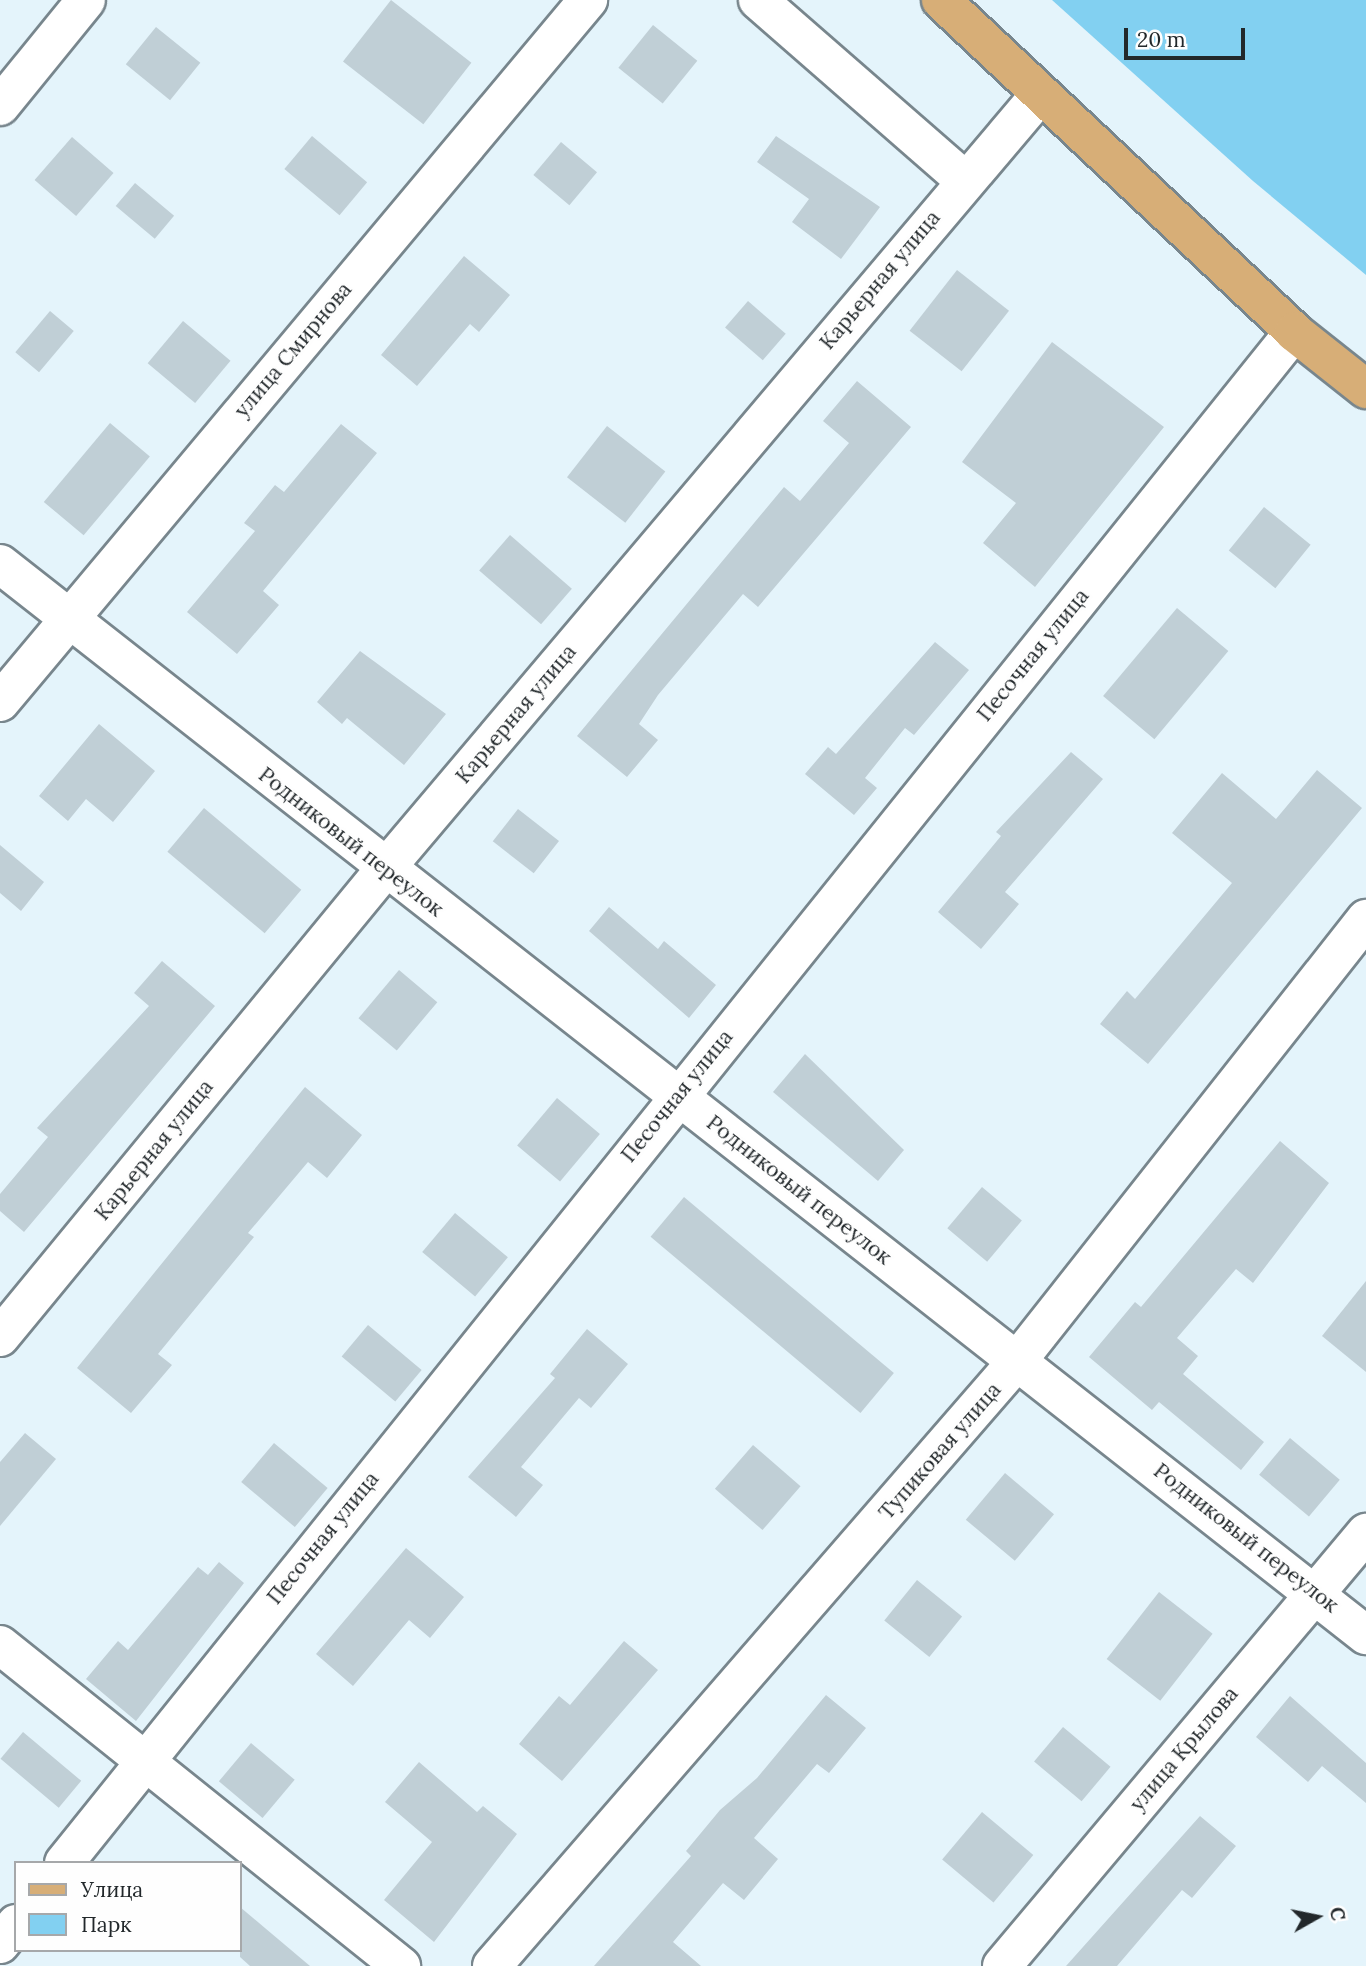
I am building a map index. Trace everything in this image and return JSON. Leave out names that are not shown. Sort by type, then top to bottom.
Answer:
[{"type":"main road","points":[[941,0],[1038,97],[1294,332],[1366,389]]},
{"type":"street","points":[[0,106],[86,0]]},
{"type":"street","name":"улица Смирнова","points":[[0,702],[65,620],[587,0]]},
{"type":"street","points":[[758,0],[964,180]]},
{"type":"street","name":"Карьерная улица","points":[[0,1337],[385,869],[964,180],[1038,97]]},
{"type":"street","name":"Песочная улица","points":[[66,1861],[1294,332]]},
{"type":"street","name":"Родниковый переулок","points":[[0,564],[65,620],[1317,1592],[1366,1635]]},
{"type":"street","name":"Тупиковая улица","points":[[492,1966],[1018,1360],[1366,919]]},
{"type":"street","name":"улица Крылова","points":[[1002,1966],[1366,1533]]},
{"type":"street","points":[[0,1645],[146,1759],[401,1966]]},
{"type":"street","points":[[0,1944],[14,1926]]},
{"type":"green space","points":[[1052,0],[1366,0],[1366,275],[1253,181]]},
{"type":"building","points":[[391,0],[471,63],[423,124],[343,61]]},
{"type":"building","points":[[653,25],[697,61],[663,104],[618,68]]},
{"type":"building","points":[[156,27],[200,63],[170,100],[126,64]]},
{"type":"building","points":[[312,136],[367,182],[340,215],[284,169]]},
{"type":"building","points":[[776,136],[880,207],[841,259],[792,222],[809,199],[757,162]]},
{"type":"building","points":[[72,137],[114,173],[76,216],[35,180]]},
{"type":"building","points":[[561,142],[597,172],[569,205],[533,175]]},
{"type":"building","points":[[135,183],[174,216],[155,239],[116,206]]},
{"type":"building","points":[[464,256],[510,295],[479,332],[470,324],[417,386],[381,355]]},
{"type":"building","points":[[957,270],[1009,311],[962,371],[910,331]]},
{"type":"building","points":[[748,301],[786,334],[763,360],[725,327]]},
{"type":"building","points":[[50,311],[74,331],[39,372],[15,352]]},
{"type":"building","points":[[183,321],[230,361],[195,403],[148,363]]},
{"type":"building","points":[[1052,342],[1164,427],[1035,587],[983,543],[1016,503],[962,462]]},
{"type":"building","points":[[857,381],[911,427],[758,607],[743,594],[658,695],[639,724],[658,740],[627,777],[577,736],[784,487],[800,501],[849,443],[823,421]]},
{"type":"building","points":[[110,423],[150,456],[84,535],[44,502]]},
{"type":"building","points":[[341,424],[377,453],[263,591],[279,605],[237,654],[187,612],[255,531],[244,523],[275,485],[284,492]]},
{"type":"building","points":[[607,426],[665,472],[625,523],[567,477]]},
{"type":"building","points":[[1264,507],[1311,545],[1275,588],[1229,551]]},
{"type":"building","points":[[510,535],[572,589],[541,624],[479,570]]},
{"type":"building","points":[[1177,608],[1228,651],[1154,739],[1103,696]]},
{"type":"building","points":[[935,642],[969,670],[914,735],[905,728],[865,778],[877,788],[854,815],[805,774],[828,747],[836,754]]},
{"type":"building","points":[[360,651],[446,714],[404,765],[347,718],[342,724],[317,702]]},
{"type":"building","points":[[99,724],[155,771],[113,822],[86,799],[68,821],[39,796]]},
{"type":"building","points":[[1071,752],[1103,779],[1005,892],[1019,904],[981,949],[938,912],[1001,836],[996,832]]},
{"type":"building","points":[[1317,770],[1362,808],[1148,1064],[1100,1024],[1127,991],[1135,999],[1232,883],[1172,833],[1222,773],[1276,819]]},
{"type":"building","points":[[204,808],[301,890],[265,933],[167,852]]},
{"type":"building","points":[[518,809],[559,841],[534,873],[493,841]]},
{"type":"building","points":[[0,845],[44,882],[21,911],[0,893]]},
{"type":"building","points":[[609,907],[658,949],[664,941],[716,985],[689,1018],[589,931]]},
{"type":"building","points":[[162,961],[215,1006],[24,1232],[0,1211],[0,1194],[48,1137],[37,1128],[149,1006],[134,993]]},
{"type":"building","points":[[399,970],[437,1002],[397,1050],[359,1018]]},
{"type":"building","points":[[805,1054],[904,1150],[878,1181],[773,1092]]},
{"type":"building","points":[[305,1087],[362,1135],[327,1178],[308,1162],[248,1233],[254,1237],[158,1354],[172,1365],[131,1413],[77,1368]]},
{"type":"building","points":[[557,1098],[600,1134],[560,1181],[517,1145]]},
{"type":"building","points":[[1280,1141],[1329,1183],[1253,1283],[1236,1269],[1177,1338],[1198,1356],[1183,1374],[1264,1442],[1241,1470],[1159,1402],[1152,1410],[1089,1357],[1135,1302],[1141,1307]]},
{"type":"building","points":[[982,1187],[1022,1220],[987,1262],[947,1228]]},
{"type":"building","points":[[684,1197],[894,1373],[860,1413],[651,1237]]},
{"type":"building","points":[[455,1213],[508,1257],[475,1296],[422,1252]]},
{"type":"building","points":[[1366,1281],[1366,1372],[1322,1336]]},
{"type":"building","points":[[368,1325],[422,1370],[395,1401],[342,1356]]},
{"type":"building","points":[[587,1329],[628,1364],[591,1408],[579,1398],[521,1467],[543,1485],[516,1517],[468,1477],[555,1378],[550,1374]]},
{"type":"building","points":[[25,1433],[56,1459],[0,1526],[0,1462]]},
{"type":"building","points":[[1290,1438],[1340,1480],[1309,1517],[1259,1475]]},
{"type":"building","points":[[274,1443],[328,1488],[295,1527],[241,1482]]},
{"type":"building","points":[[753,1445],[801,1486],[762,1530],[715,1489]]},
{"type":"building","points":[[1005,1473],[1054,1514],[1015,1561],[966,1520]]},
{"type":"building","points":[[406,1548],[464,1597],[430,1638],[409,1620],[353,1686],[316,1654]]},
{"type":"building","points":[[219,1562],[244,1583],[136,1721],[86,1679],[118,1641],[128,1650],[198,1567],[208,1575]]},
{"type":"building","points":[[917,1580],[962,1617],[929,1657],[884,1620]]},
{"type":"building","points":[[1159,1592],[1213,1634],[1160,1701],[1107,1659]]},
{"type":"building","points":[[624,1641],[658,1670],[562,1781],[519,1744],[559,1696],[570,1705]]},
{"type":"building","points":[[826,1695],[866,1728],[829,1773],[817,1764],[754,1838],[778,1859],[744,1900],[723,1883],[673,1942],[701,1966],[594,1966],[691,1856],[686,1851],[720,1810],[757,1778]]},
{"type":"building","points":[[1290,1696],[1366,1763],[1366,1803],[1322,1766],[1308,1782],[1256,1737]]},
{"type":"building","points":[[1063,1727],[1110,1767],[1082,1801],[1034,1761]]},
{"type":"building","points":[[23,1732],[81,1781],[59,1808],[1,1759]]},
{"type":"building","points":[[251,1743],[295,1780],[263,1818],[219,1781]]},
{"type":"building","points":[[419,1762],[477,1812],[483,1806],[517,1834],[434,1942],[384,1900],[432,1842],[385,1802]]},
{"type":"building","points":[[982,1812],[1033,1855],[993,1903],[942,1859]]},
{"type":"building","points":[[1200,1816],[1236,1846],[1192,1898],[1182,1890],[1117,1966],[1066,1966]]},
{"type":"building","points":[[242,1909],[310,1966],[250,1966],[240,1957]]}]
